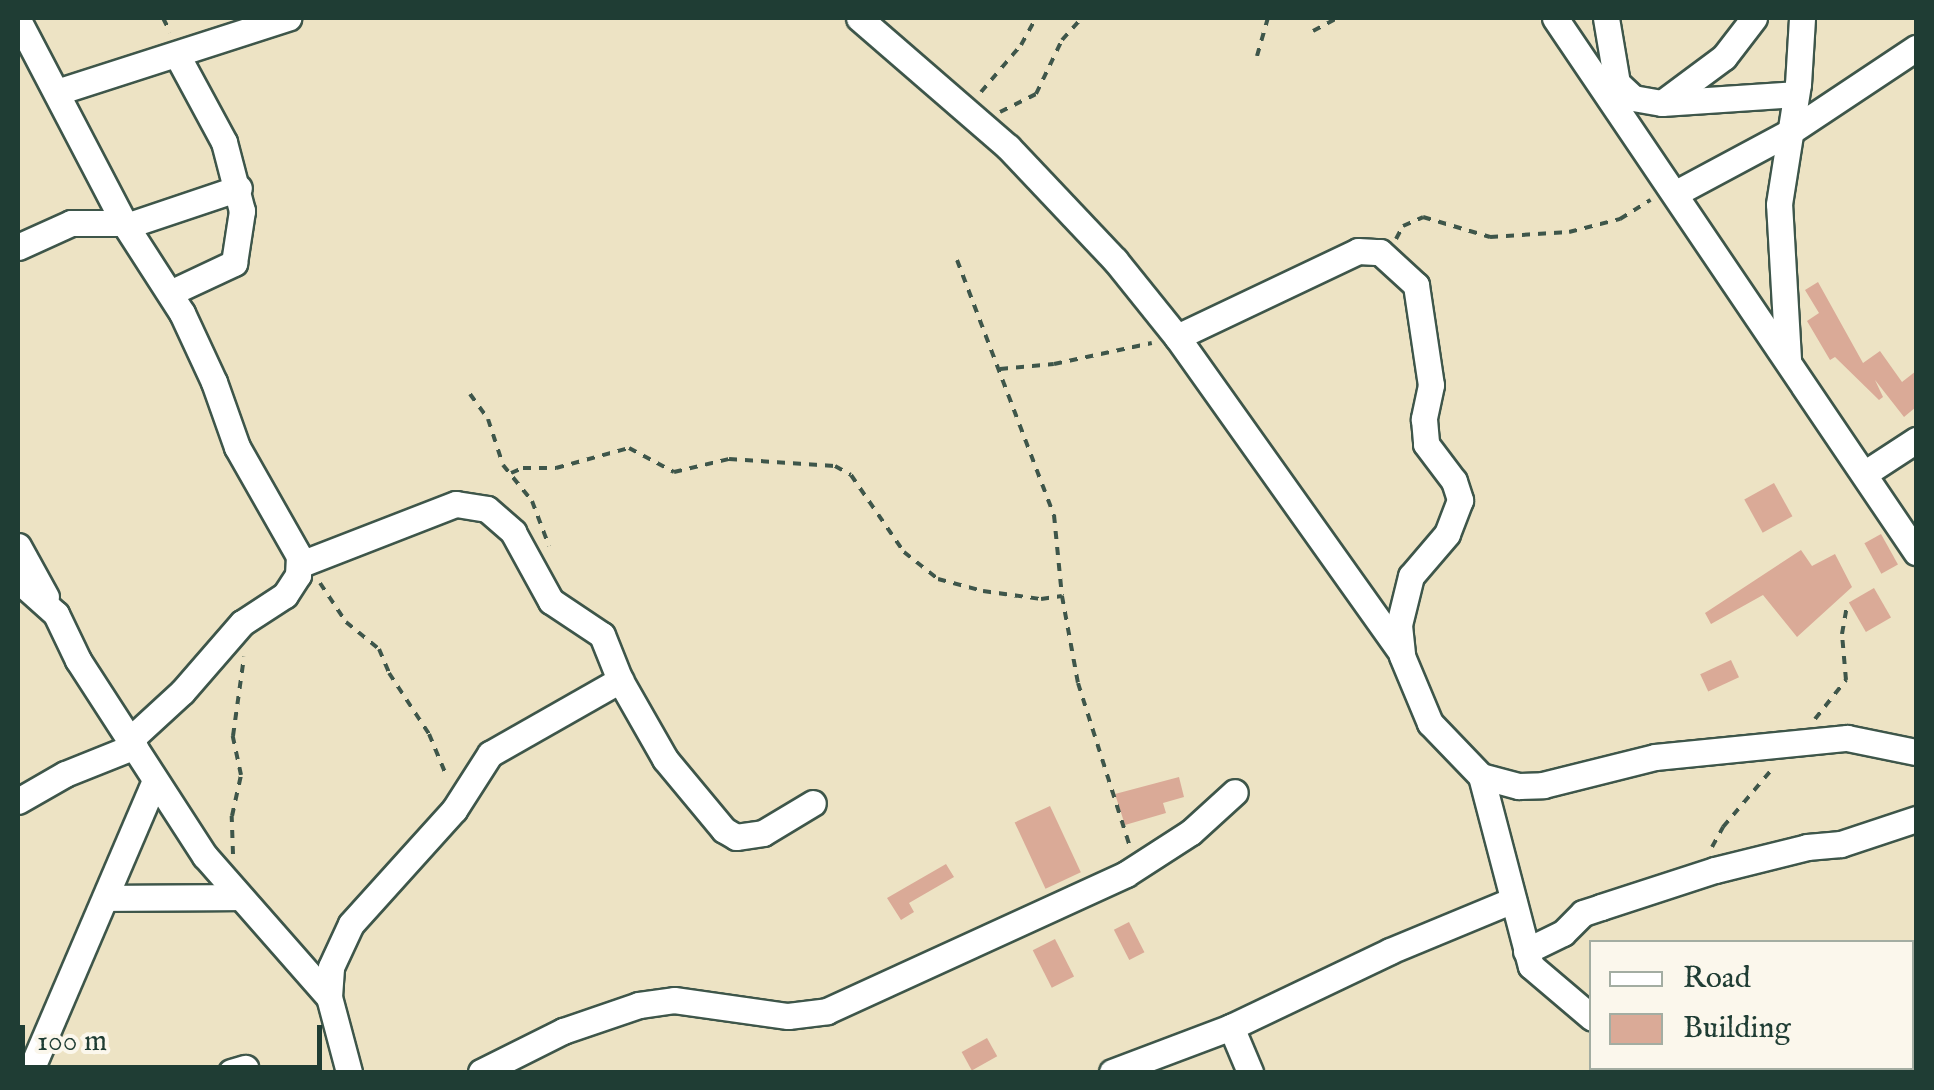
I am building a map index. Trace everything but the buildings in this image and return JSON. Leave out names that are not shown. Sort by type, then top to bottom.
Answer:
[{"type":"street","points":[[58,92],[288,18]]},
{"type":"street","points":[[859,18],[1055,193],[1176,337],[1402,656],[1430,723],[1481,776],[1526,951],[1537,974],[1578,1002],[1589,1015]]},
{"type":"street","points":[[1555,18],[1612,86],[1674,190],[1916,552]]},
{"type":"street","points":[[1606,18],[1612,86]]},
{"type":"street","points":[[1662,103],[1724,58],[1754,18]]},
{"type":"street","points":[[1788,359],[1779,204],[1796,94],[1802,18]]},
{"type":"street","points":[[18,20],[125,224],[199,346],[238,447],[305,563]]},
{"type":"street","points":[[1674,190],[1788,133],[1916,48]]},
{"type":"street","points":[[170,293],[234,264],[241,238],[239,188],[224,142],[177,55]]},
{"type":"street","points":[[1612,86],[1633,98],[1662,103],[1796,94]]},
{"type":"street","points":[[18,248],[71,223],[125,224],[239,188]]},
{"type":"street","points":[[1176,337],[1358,251],[1370,249],[1386,257],[1418,289],[1432,386],[1424,419],[1426,444],[1454,481],[1460,500],[1446,534],[1411,576],[1399,625],[1402,656]]},
{"type":"street","points":[[1866,472],[1916,440]]},
{"type":"street","points":[[18,801],[64,774],[133,742],[249,618],[285,596],[305,563],[456,504],[486,509],[514,532],[551,601],[602,636],[620,680],[665,759],[724,830],[736,837],[763,832],[814,803]]},
{"type":"street","points":[[18,546],[78,660],[133,742],[154,782],[232,890],[276,932],[329,998]]},
{"type":"street","points":[[18,580],[56,614]]},
{"type":"street","points":[[349,1072],[329,998],[332,966],[351,924],[382,885],[426,844],[474,773],[509,740],[620,680]]},
{"type":"street","points":[[1481,776],[1519,786],[1544,786],[1655,757],[1847,738],[1916,752]]},
{"type":"street","points":[[30,1072],[154,782]]},
{"type":"street","points":[[481,1072],[563,1031],[639,1005],[674,1000],[788,1016],[827,1011],[1139,867],[1191,832],[1235,792]]},
{"type":"street","points":[[1526,951],[1563,934],[1582,913],[1715,870],[1807,847],[1841,844],[1916,820]]},
{"type":"street","points":[[106,898],[232,890]]},
{"type":"street","points":[[1112,1072],[1231,1028],[1390,951],[1513,900]]},
{"type":"street","points":[[1231,1028],[1250,1072]]},
{"type":"path","points":[[973,118],[1036,18]]},
{"type":"path","points":[[973,118],[1036,94],[1062,40],[1082,18]]},
{"type":"path","points":[[1257,56],[1268,18]]},
{"type":"path","points":[[1313,31],[1337,18]]},
{"type":"path","points":[[1386,257],[1403,226],[1423,217],[1490,237],[1569,232],[1620,220],[1674,190]]},
{"type":"path","points":[[956,260],[1054,515],[1062,596],[1087,724],[1139,867]]},
{"type":"path","points":[[998,369],[1054,364],[1176,337]]},
{"type":"path","points":[[470,394],[488,420],[503,465],[532,501],[553,557]]},
{"type":"path","points":[[511,472],[556,468],[629,448],[674,472],[729,458],[835,466],[851,475],[904,552],[938,578],[983,591],[1041,599],[1062,596]]},
{"type":"path","points":[[305,563],[346,622],[379,649],[389,674],[428,734],[444,772],[462,796]]},
{"type":"path","points":[[1679,884],[1704,860],[1723,827],[1846,680],[1842,634],[1847,605]]},
{"type":"path","points":[[232,890],[232,816],[242,775],[232,736],[249,618]]}]
